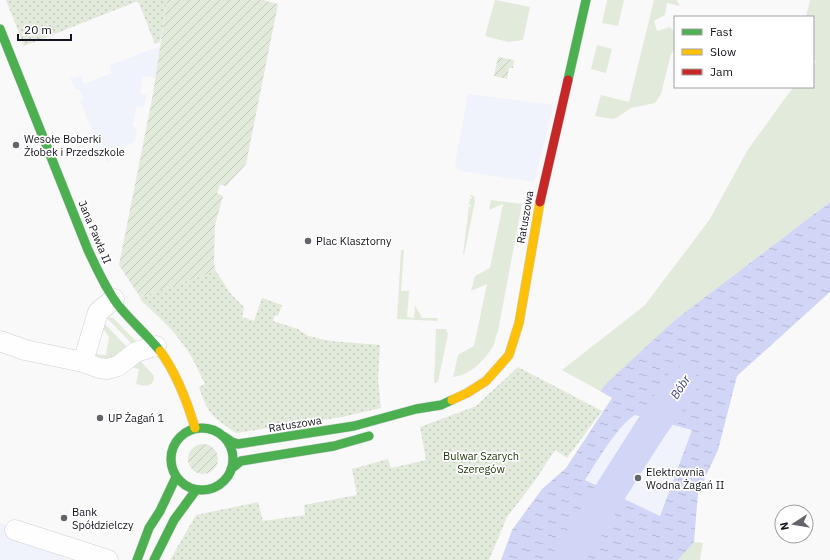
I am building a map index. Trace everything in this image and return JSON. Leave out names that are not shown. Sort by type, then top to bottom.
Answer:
[{"type":"street","name":"Ratuszowa","points":[[420,418],[427,416],[441,405],[467,393],[486,381],[509,355],[519,323],[542,190],[586,0]]},
{"type":"street","name":"Jana Pawła II","points":[[0,29],[88,250],[101,277],[114,299],[156,346],[177,378],[184,393],[195,428]]},
{"type":"street","points":[[83,362],[98,312],[114,299]]},
{"type":"street","points":[[0,341],[25,350],[83,362],[99,368],[114,368],[136,352],[156,346]]},
{"type":"street","name":"Ratuszowa","points":[[223,436],[238,444],[254,442],[354,426],[416,409],[441,405]]},
{"type":"street","points":[[195,428],[215,430],[223,436],[230,444],[233,454],[233,462],[227,478],[221,484],[205,490],[196,490],[189,488],[176,478],[170,458],[172,448],[177,439],[185,432],[195,428]]},
{"type":"street","points":[[231,469],[241,462],[334,446],[375,434]]},
{"type":"street","points":[[140,559],[149,528],[163,505],[176,478]]},
{"type":"street","points":[[140,559],[174,520],[196,490]]},
{"type":"street","points":[[7,526],[70,560]]},
{"type":"street","points":[[7,526],[108,560]]},
{"type":"shaded area","points":[[160,46],[156,78],[143,76],[140,93],[147,95],[143,108],[137,106],[133,126],[137,128],[135,142],[110,151],[113,159],[106,162],[80,100],[83,99],[79,89],[75,90],[70,78],[81,76],[84,84],[112,73],[110,65]]},
{"type":"shaded area","points":[[468,94],[554,105],[534,182],[461,171],[456,168],[455,164]]},
{"type":"shaded area","name":"Elektrownia Wodna Żagań II","points":[[635,415],[692,430],[660,516],[585,480],[618,430],[626,420]]},
{"type":"shaded area","points":[[0,522],[49,550],[67,560],[0,560]]},
{"type":"green space","points":[[6,0],[167,0],[160,42],[155,44],[138,1],[24,46]]},
{"type":"green space","points":[[167,0],[263,0],[278,4],[246,164],[226,186],[220,185],[217,193],[223,196],[215,225],[214,264],[216,271],[140,297],[119,265],[153,94]]},
{"type":"green space","points":[[495,0],[530,7],[523,40],[508,42],[485,36]]},
{"type":"green space","points":[[607,0],[624,0],[618,26],[602,23]]},
{"type":"green space","points":[[654,0],[677,0],[680,6],[667,3],[665,15],[654,21],[657,31],[670,27],[674,32],[674,50],[671,54],[661,94],[655,103],[631,108],[613,119],[595,116],[601,95],[629,102]]},
{"type":"green space","points":[[810,0],[830,0],[830,202],[675,320],[600,391],[562,370],[645,305],[710,219],[747,151],[786,97],[793,88],[814,88],[814,65],[816,62],[814,59],[814,16],[806,16]]},
{"type":"green space","points":[[597,45],[612,49],[606,73],[591,69]]},
{"type":"green space","points":[[498,57],[514,60],[513,68],[509,68],[507,79],[494,76]]},
{"type":"green space","points":[[471,195],[474,196],[475,201],[463,255],[469,206],[471,207],[469,204],[470,198],[472,199],[472,197],[470,197]]},
{"type":"green space","points":[[491,200],[522,204],[498,331],[494,344],[487,355],[472,370],[453,377],[458,355],[474,346],[487,284],[471,291],[475,276],[490,268],[503,204],[489,210]]},
{"type":"green space","points":[[401,250],[404,250],[401,291],[409,291],[407,317],[414,318],[415,305],[422,318],[438,318],[437,321],[397,319]]},
{"type":"green space","points":[[216,271],[230,293],[244,307],[242,317],[254,321],[262,298],[282,305],[278,316],[275,315],[273,321],[298,329],[308,336],[331,341],[380,345],[378,380],[381,408],[342,417],[236,433],[217,419],[205,404],[199,387],[205,384],[189,352],[178,337],[141,300],[140,297]]},
{"type":"green space","points":[[106,317],[113,318],[139,344],[133,345]]},
{"type":"green space","points":[[102,321],[128,348],[111,362],[92,356],[96,354],[106,355],[109,337],[101,326]]},
{"type":"green space","points":[[436,329],[446,329],[448,334],[438,382],[435,383],[434,382]]},
{"type":"green space","points":[[138,358],[154,376],[152,383],[145,386],[136,384],[139,369],[126,366]]},
{"type":"green space","name":"Bulwar Szarych Szeregów","points":[[518,367],[602,411],[567,458],[555,450],[534,482],[507,517],[489,560],[170,560],[196,515],[258,502],[263,521],[305,515],[304,505],[357,495],[352,469],[388,459],[391,468],[426,460],[420,427],[476,406]]},
{"type":"green space","points":[[203,444],[214,448],[218,459],[214,470],[203,474],[192,470],[188,459],[192,448]]},
{"type":"green space","points":[[694,542],[703,543],[700,560],[678,560]]},
{"type":"water","points":[[830,202],[830,292],[737,376],[718,450],[698,493],[694,542],[678,560],[501,560],[512,530],[542,489],[566,468],[612,398],[600,391],[675,320]],"holes":[[[635,415],[692,430],[660,516],[585,480],[614,436],[621,427]]]},
{"type":"waterway","name":"Bóbr","points":[[567,560],[649,431],[682,383]]},
{"type":"traffic: fast","points":[[568,80],[586,0]]},
{"type":"traffic: fast","points":[[0,29],[88,250],[98,271],[118,305],[160,351]]},
{"type":"traffic: fast","points":[[223,436],[238,444],[354,426],[416,409],[441,405],[452,400]]},
{"type":"traffic: fast","points":[[196,428],[208,428],[224,437],[231,447],[233,459],[231,471],[224,481],[208,490],[196,490],[185,485],[176,476],[171,465],[171,453],[176,442],[185,433],[196,428]]},
{"type":"traffic: fast","points":[[231,469],[241,461],[334,446],[369,436]]},
{"type":"traffic: fast","points":[[137,560],[149,528],[160,511],[176,477]]},
{"type":"traffic: fast","points":[[154,560],[174,520],[196,490]]},
{"type":"traffic: slow","points":[[452,400],[467,393],[486,381],[509,355],[519,323],[540,202]]},
{"type":"traffic: slow","points":[[160,351],[172,369],[181,388],[195,428]]},
{"type":"traffic: jam","points":[[540,202],[568,80]]},
{"type":"place","name":"Wesołe Boberki Żłobek i Przedszkole","points":[[16,145]]},
{"type":"place","name":"Plac Klasztorny","points":[[308,241]]},
{"type":"place","name":"UP Żagań 1","points":[[100,418]]},
{"type":"place","name":"Elektrownia Wodna Żagań II","points":[[638,478]]},
{"type":"place","name":"Bank Spółdzielczy","points":[[64,518]]}]
